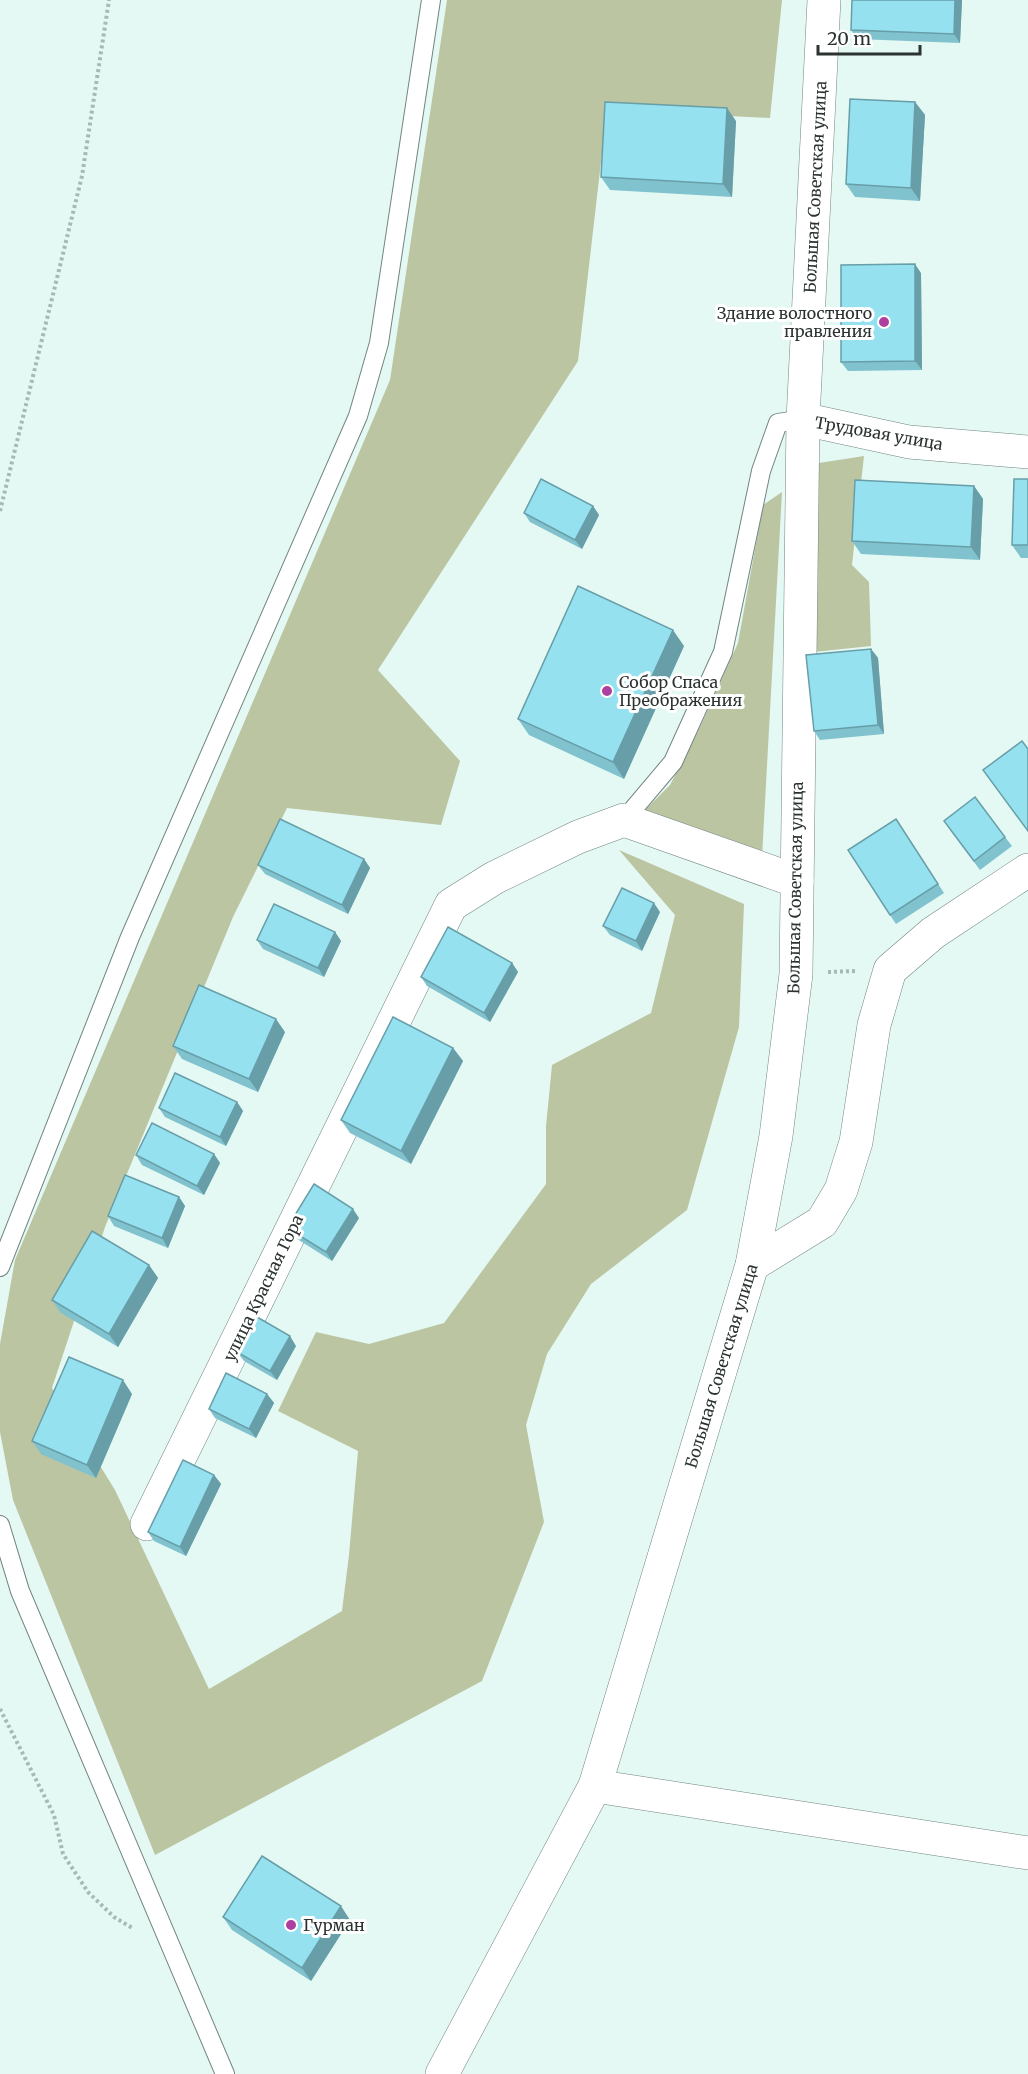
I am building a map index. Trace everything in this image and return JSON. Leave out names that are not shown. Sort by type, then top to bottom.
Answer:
[{"type":"main road","name":"Большая Советская улица","points":[[441,2074],[595,1786],[752,1265],[776,1136],[796,974],[803,419],[824,0]]},
{"type":"main road","name":"Трудовая улица","points":[[803,419],[909,441],[1028,452]]},
{"type":"main road","points":[[624,820],[796,881]]},
{"type":"main road","name":"улица Красная Гора","points":[[147,1524],[451,905],[494,878],[578,837],[624,820]]},
{"type":"main road","points":[[752,1265],[822,1222],[841,1190],[856,1142],[874,1025],[890,970],[933,933],[1028,870]]},
{"type":"main road","points":[[595,1786],[1028,1853]]},
{"type":"lane","points":[[0,1267],[130,937],[358,416],[379,343],[431,0]]},
{"type":"lane","points":[[624,820],[673,762],[723,651],[764,462],[778,423],[803,419]]},
{"type":"lane","points":[[0,1526],[20,1591],[225,2074]]},
{"type":"path","points":[[0,511],[82,176],[109,0]]},
{"type":"path","points":[[796,974],[890,970]]},
{"type":"path","points":[[0,1709],[54,1815],[63,1854],[88,1892],[114,1917],[174,1953]]},
{"type":"green space","points":[[447,0],[782,0],[770,118],[607,110],[578,361],[378,670],[460,761],[441,825],[287,808],[233,917],[105,1227],[52,1388],[115,1490],[209,1689],[342,1611],[358,1451],[278,1411],[316,1332],[369,1344],[444,1323],[546,1184],[546,1126],[552,1065],[651,1013],[675,915],[619,850],[744,904],[739,1027],[687,1210],[591,1284],[547,1354],[526,1425],[544,1522],[482,1681],[155,1855],[13,1500],[0,1432],[0,1344],[15,1260],[390,380]]},
{"type":"green space","points":[[864,456],[852,565],[869,582],[871,646],[814,652],[819,463]]},
{"type":"green space","points":[[782,492],[762,857],[642,813],[670,785],[701,725],[738,643],[763,505]]},
{"type":"building","points":[[852,0],[955,0],[954,34],[851,30]]},
{"type":"building","points":[[850,99],[915,102],[911,188],[846,184]]},
{"type":"building","points":[[605,102],[727,108],[723,184],[601,177]]},
{"type":"building","name":"Здание волостного правления","points":[[915,264],[915,361],[841,362],[841,265]]},
{"type":"building","points":[[541,479],[593,506],[575,540],[524,513]]},
{"type":"building","points":[[1014,479],[1028,479],[1028,545],[1012,545]]},
{"type":"building","points":[[855,480],[974,486],[971,547],[852,541]]},
{"type":"building","name":"Собор Спаса Преображения","points":[[578,586],[673,630],[613,762],[518,719]]},
{"type":"building","points":[[871,649],[878,725],[814,731],[806,655]]},
{"type":"building","points":[[1022,741],[1028,749],[1028,831],[983,770]]},
{"type":"building","points":[[975,797],[1005,837],[974,861],[944,821]]},
{"type":"building","points":[[280,819],[364,859],[342,905],[258,865]]},
{"type":"building","points":[[896,819],[938,884],[890,915],[848,850]]},
{"type":"building","points":[[622,888],[654,903],[636,941],[603,926]]},
{"type":"building","points":[[274,904],[335,932],[318,968],[257,940]]},
{"type":"building","points":[[448,927],[512,963],[484,1013],[421,977]]},
{"type":"building","points":[[199,985],[276,1019],[249,1079],[173,1046]]},
{"type":"building","points":[[393,1017],[453,1048],[401,1151],[341,1120]]},
{"type":"building","points":[[175,1073],[237,1102],[220,1137],[159,1108]]},
{"type":"building","points":[[152,1123],[214,1154],[197,1186],[136,1155]]},
{"type":"building","points":[[125,1175],[179,1197],[162,1238],[108,1216]]},
{"type":"building","points":[[314,1184],[353,1209],[326,1252],[287,1228]]},
{"type":"building","points":[[92,1231],[149,1265],[109,1334],[52,1300]]},
{"type":"building","points":[[257,1317],[290,1336],[270,1371],[237,1352]]},
{"type":"building","points":[[69,1357],[123,1380],[87,1465],[32,1441]]},
{"type":"building","points":[[226,1373],[267,1394],[249,1429],[209,1409]]},
{"type":"building","points":[[183,1460],[214,1475],[180,1547],[148,1532]]},
{"type":"building","name":"Гурман","points":[[262,1856],[341,1906],[302,1968],[223,1917]]},
{"type":"place","name":"Здание волостного правления","points":[[884,322]]},
{"type":"place","name":"Собор Спаса Преображения","points":[[607,691]]},
{"type":"place","name":"Гурман","points":[[291,1925]]}]
